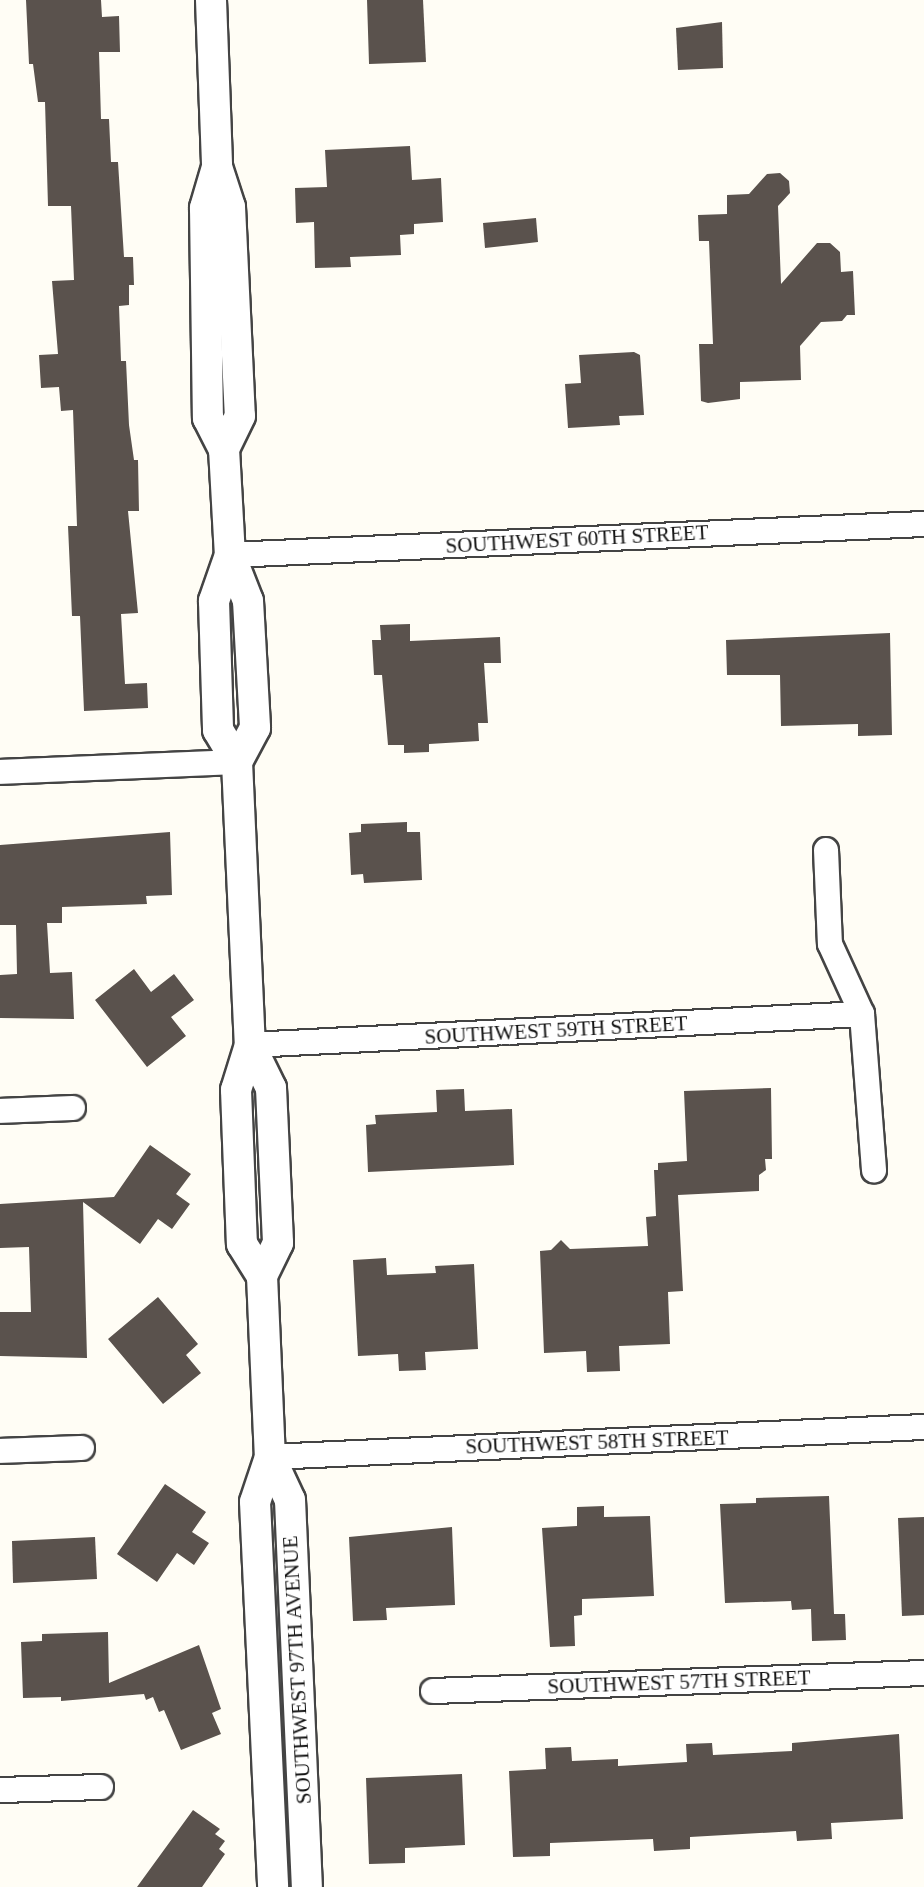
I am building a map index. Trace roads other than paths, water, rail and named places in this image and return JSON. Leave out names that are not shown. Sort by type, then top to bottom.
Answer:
[{"type":"street","points":[[0,772],[237,762],[255,728],[248,601],[230,555],[224,449],[240,416],[230,207],[217,167],[211,0]]},
{"type":"street","name":"SOUTHWEST 60TH STREET","points":[[230,555],[924,524]]},
{"type":"street","name":"SOUTHWEST 97TH AVENUE","points":[[237,762],[250,1045],[271,1088],[278,1243],[262,1276],[270,1457],[255,1502],[273,1887]]},
{"type":"street","points":[[826,850],[830,944],[862,1014],[874,1170]]},
{"type":"street","name":"SOUTHWEST 59TH STREET","points":[[250,1045],[862,1014]]},
{"type":"street","points":[[0,1111],[73,1108]]},
{"type":"street","name":"SOUTHWEST 58TH STREET","points":[[270,1457],[924,1427]]},
{"type":"street","points":[[0,1451],[82,1448]]},
{"type":"street","name":"SOUTHWEST 97TH AVENUE","points":[[270,1457],[290,1500],[307,1887]]},
{"type":"street","name":"SOUTHWEST 57TH STREET","points":[[433,1691],[924,1673]]},
{"type":"street","points":[[0,1790],[101,1787]]}]
